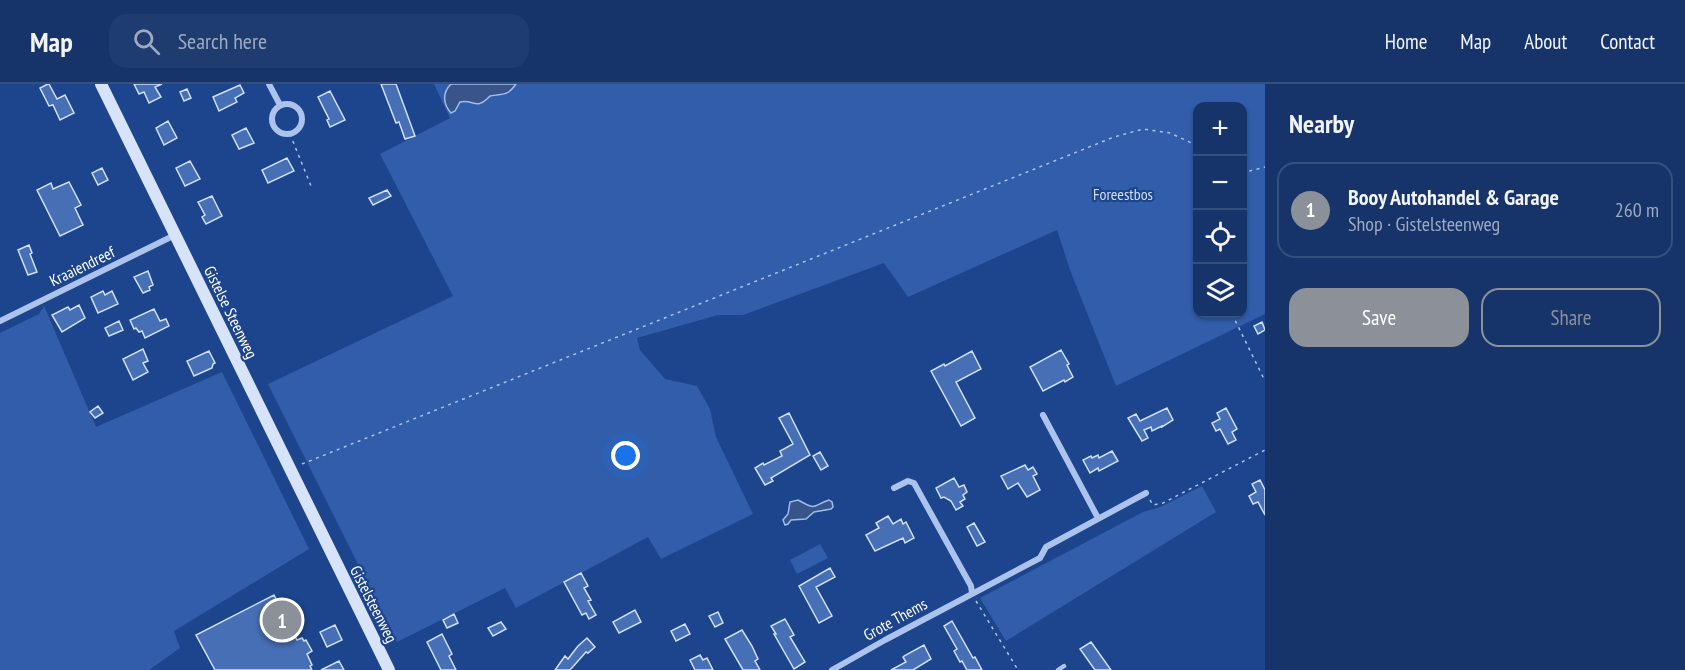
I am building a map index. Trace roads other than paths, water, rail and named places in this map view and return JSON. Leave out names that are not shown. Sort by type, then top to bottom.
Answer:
[{"type":"main road","name":"Gistelse Steenweg","points":[[101,84],[331,554]]},
{"type":"main road","name":"Gistelsteenweg","points":[[331,554],[389,670]]},
{"type":"street","points":[[269,84],[280,105]]},
{"type":"street","points":[[280,105],[293,105],[299,108],[301,115],[298,129],[294,133],[282,134],[272,122],[273,113],[280,105]]},
{"type":"street","name":"Kraaiendreef","points":[[0,321],[175,235]]},
{"type":"street","points":[[1043,415],[1098,518]]},
{"type":"street","points":[[894,488],[908,481],[914,483],[971,586],[972,593]]},
{"type":"street","name":"Grote Thems","points":[[832,670],[1040,558],[1046,547],[1146,493]]},
{"type":"lane","points":[[1058,670],[1064,666]]},
{"type":"place","name":"Booy Autohandel & Garage","points":[[282,620]]},
{"type":"park label","name":"Foreestbos","points":[[1123,194]]}]
